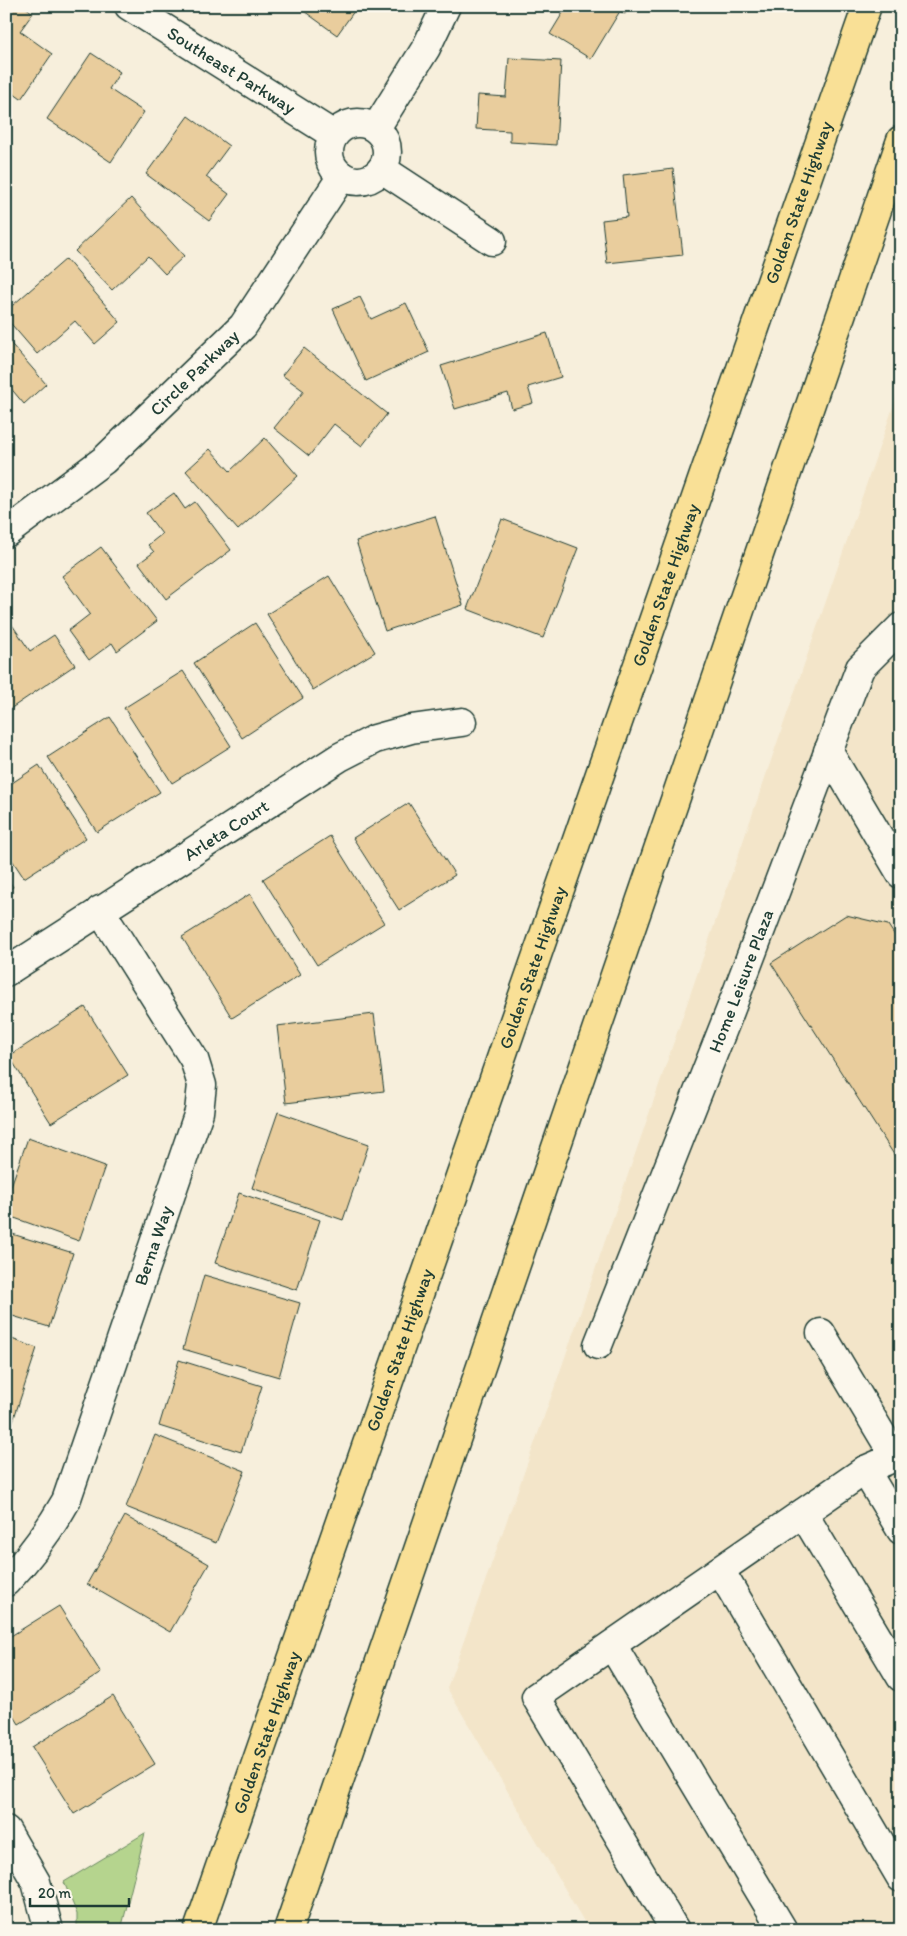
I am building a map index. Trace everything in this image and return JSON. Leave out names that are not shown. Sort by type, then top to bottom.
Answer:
[{"type":"highway","name":"Golden State Highway","points":[[198,1930],[867,6]]},
{"type":"highway","points":[[288,1930],[901,140]]},
{"type":"street","name":"Southeast Parkway","points":[[129,6],[334,135]]},
{"type":"street","points":[[376,128],[426,48],[446,6]]},
{"type":"street","points":[[354,123],[365,123],[376,128],[384,136],[387,147],[387,159],[382,169],[374,177],[364,181],[352,181],[342,176],[333,168],[329,157],[329,145],[334,135],[343,127],[354,123]]},
{"type":"street","points":[[382,169],[492,240]]},
{"type":"street","name":"Circle Parkway","points":[[6,533],[104,460],[243,326],[342,176]]},
{"type":"street","name":"Home Leisure Plaza","points":[[598,1345],[730,1011],[860,668],[901,627]]},
{"type":"street","name":"Arleta Court","points":[[6,972],[340,758],[375,739],[411,729],[462,722]]},
{"type":"street","points":[[828,751],[900,870]]},
{"type":"street","name":"Berna Way","points":[[6,1582],[26,1562],[48,1532],[66,1501],[199,1112],[202,1085],[194,1059],[100,910]]},
{"type":"street","points":[[676,1930],[536,1697],[865,1470],[898,1457],[821,1333]]},
{"type":"street","points":[[865,1470],[901,1530]]},
{"type":"street","points":[[803,1513],[901,1677]]},
{"type":"street","points":[[720,1570],[901,1878]]},
{"type":"street","points":[[612,1645],[783,1930]]},
{"type":"street","points":[[6,1830],[36,1882],[45,1928]]},
{"type":"shaded area","points":[[901,384],[901,1930],[589,1930],[447,1688],[555,1386]]},
{"type":"green space","points":[[145,1833],[121,1930],[77,1930],[77,1914],[64,1882]]},
{"type":"building","points":[[6,6],[24,6],[33,13],[20,31],[52,54],[21,99],[6,88]]},
{"type":"building","points":[[297,6],[357,6],[357,7],[337,35]]},
{"type":"building","points":[[567,6],[629,6],[625,14],[620,11],[591,59],[550,34]]},
{"type":"building","points":[[91,53],[120,72],[109,89],[144,112],[111,162],[47,119]]},
{"type":"building","points":[[509,58],[561,61],[556,145],[510,142],[510,131],[476,129],[478,95],[506,97]]},
{"type":"building","points":[[188,116],[229,146],[206,177],[229,194],[209,221],[146,174]]},
{"type":"building","points":[[673,169],[683,255],[607,263],[602,220],[627,217],[623,175]]},
{"type":"building","points":[[131,198],[184,256],[165,274],[148,256],[112,290],[75,251]]},
{"type":"building","points":[[66,259],[120,322],[95,344],[75,321],[37,354],[6,318],[6,311]]},
{"type":"building","points":[[360,297],[371,319],[406,303],[429,352],[366,381],[333,309]]},
{"type":"building","points":[[547,333],[561,377],[528,387],[533,403],[512,409],[508,393],[455,409],[441,366]]},
{"type":"building","points":[[6,338],[46,384],[24,404],[8,385],[6,387]]},
{"type":"building","points":[[304,348],[387,414],[362,446],[334,424],[309,456],[274,428],[304,391],[282,375]]},
{"type":"building","points":[[265,438],[298,476],[238,530],[186,471],[210,449],[230,471]]},
{"type":"building","points":[[174,493],[185,509],[195,502],[231,550],[166,599],[139,563],[154,552],[148,545],[162,534],[146,513]]},
{"type":"building","points":[[435,516],[463,605],[385,631],[356,541]]},
{"type":"building","points":[[502,519],[578,548],[543,638],[467,609]]},
{"type":"building","points":[[101,547],[157,621],[117,651],[112,643],[89,660],[68,631],[90,614],[62,576]]},
{"type":"building","points":[[329,576],[375,652],[313,690],[267,614]]},
{"type":"building","points":[[6,616],[30,651],[54,635],[75,665],[10,709],[6,703]]},
{"type":"building","points":[[255,623],[303,698],[242,738],[194,663]]},
{"type":"building","points":[[183,671],[231,746],[172,783],[124,708]]},
{"type":"building","points":[[110,717],[160,792],[97,832],[48,757]]},
{"type":"building","points":[[39,765],[86,838],[24,878],[6,851],[6,787]]},
{"type":"building","points":[[409,803],[455,875],[399,910],[353,838]]},
{"type":"building","points":[[330,836],[384,923],[317,965],[263,879]]},
{"type":"building","points":[[6,876],[13,887],[6,892]]},
{"type":"building","points":[[250,894],[300,975],[232,1018],[182,937]]},
{"type":"building","points":[[846,915],[888,925],[901,945],[900,1164],[771,963]]},
{"type":"building","points":[[85,1007],[128,1075],[51,1123],[9,1056]]},
{"type":"building","points":[[374,1014],[384,1091],[286,1103],[277,1026]]},
{"type":"building","points":[[278,1112],[369,1144],[343,1220],[252,1188]]},
{"type":"building","points":[[28,1138],[105,1166],[79,1241],[6,1215],[6,1200]]},
{"type":"building","points":[[239,1193],[320,1220],[297,1290],[215,1263]]},
{"type":"building","points":[[6,1232],[73,1253],[49,1327],[6,1314]]},
{"type":"building","points":[[204,1275],[300,1303],[279,1377],[183,1349]]},
{"type":"building","points":[[6,1337],[37,1348],[12,1424],[6,1422]]},
{"type":"building","points":[[179,1360],[262,1386],[241,1452],[159,1426]]},
{"type":"building","points":[[155,1435],[245,1471],[216,1543],[126,1507]]},
{"type":"building","points":[[125,1516],[209,1564],[170,1632],[87,1584]]},
{"type":"building","points":[[59,1606],[101,1673],[19,1724],[6,1703],[6,1639]]},
{"type":"building","points":[[113,1696],[155,1764],[74,1814],[32,1747]]}]
